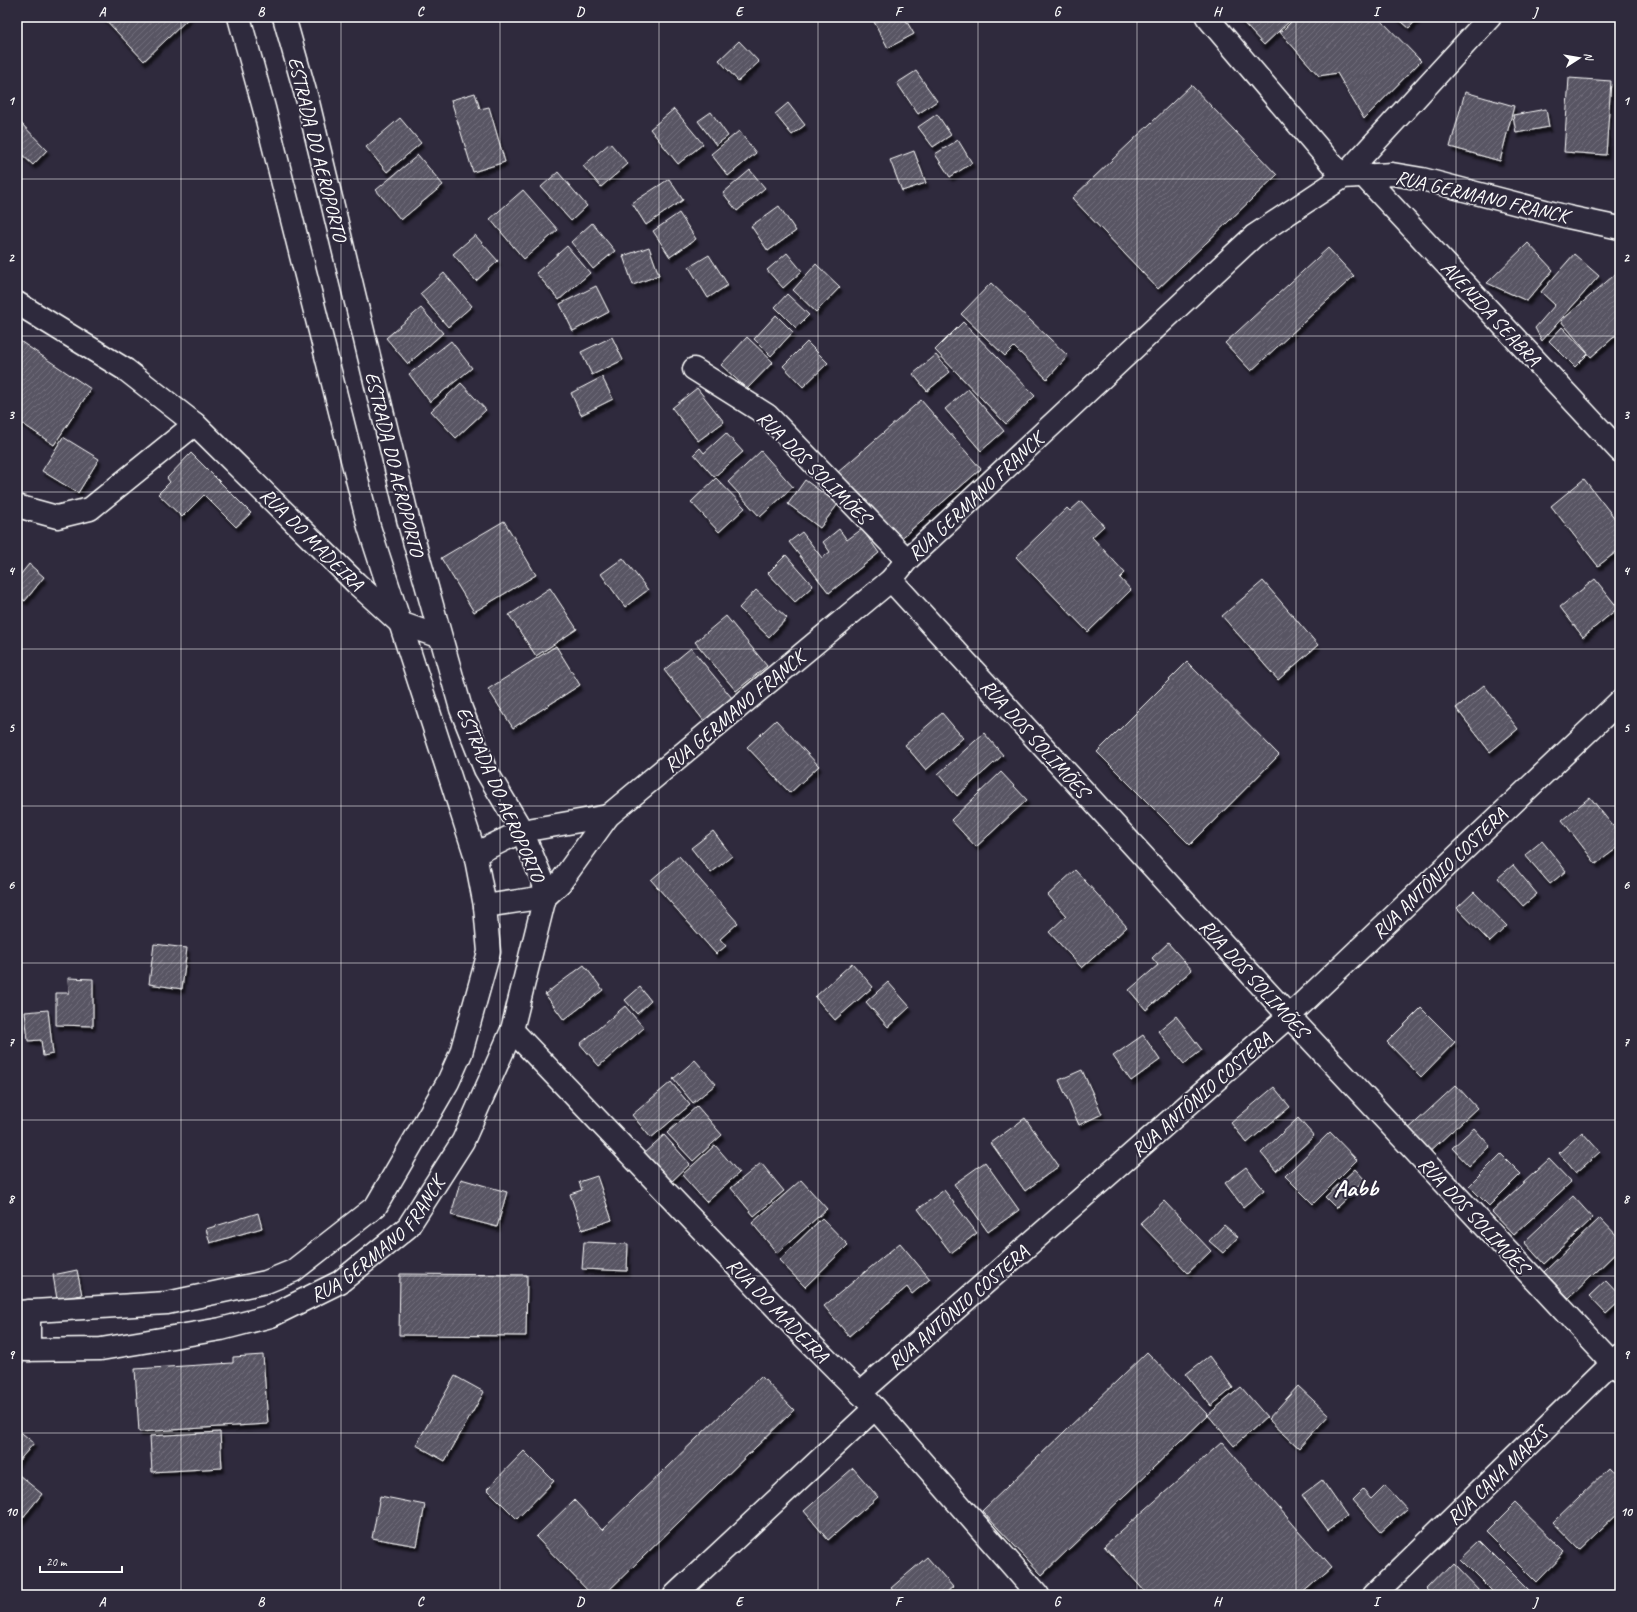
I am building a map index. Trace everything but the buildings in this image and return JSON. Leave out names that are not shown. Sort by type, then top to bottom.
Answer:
[{"type":"street","name":"ESTRADA DO AEROPORTO","points":[[239,17],[264,108],[369,527],[475,854]]},
{"type":"street","name":"ESTRADA DO AEROPORTO","points":[[284,17],[309,110],[409,523],[461,709],[485,769],[522,831],[544,884],[545,897]]},
{"type":"street","name":"AVENIDA SEABRA","points":[[1206,17],[1352,175],[1620,451]]},
{"type":"street","name":"RUA GERMANO FRANCK","points":[[23,1350],[101,1349],[221,1329],[271,1316],[340,1282],[408,1227],[463,1141],[512,1030],[545,897],[560,883],[608,816],[891,580],[907,560],[1254,236],[1352,175],[1490,17]]},
{"type":"street","name":"RUA GERMANO FRANCK","points":[[1352,175],[1392,174],[1422,179],[1568,217],[1620,228]]},
{"type":"street","name":"RUA DO MADEIRA","points":[[17,303],[126,370],[195,424],[356,583],[400,623],[440,637]]},
{"type":"street","name":"RUA DOS SOLIMÕES","points":[[694,369],[766,415],[907,560]]},
{"type":"street","points":[[17,506],[57,517],[90,509],[195,424]]},
{"type":"street","name":"RUA DOS SOLIMÕES","points":[[891,580],[1289,1016],[1617,1363]]},
{"type":"street","name":"RUA ANTÔNIO COSTERA","points":[[675,1595],[867,1401],[1289,1016],[1620,701]]},
{"type":"street","name":"RUA GERMANO FRANCK","points":[[23,1312],[167,1303],[266,1282],[292,1271],[376,1206],[448,1082],[461,1053],[489,952],[485,906],[475,854],[522,831],[571,824],[608,816]]},
{"type":"street","points":[[485,906],[545,897]]},
{"type":"street","name":"RUA DO MADEIRA","points":[[512,1030],[804,1338],[867,1401],[1038,1595]]},
{"type":"street","points":[[23,1312],[23,1350]]},
{"type":"street","name":"RUA CANA MARIS","points":[[1374,1595],[1617,1363]]},
{"type":"district","name":"Aabb","points":[[1356,1188]]}]
